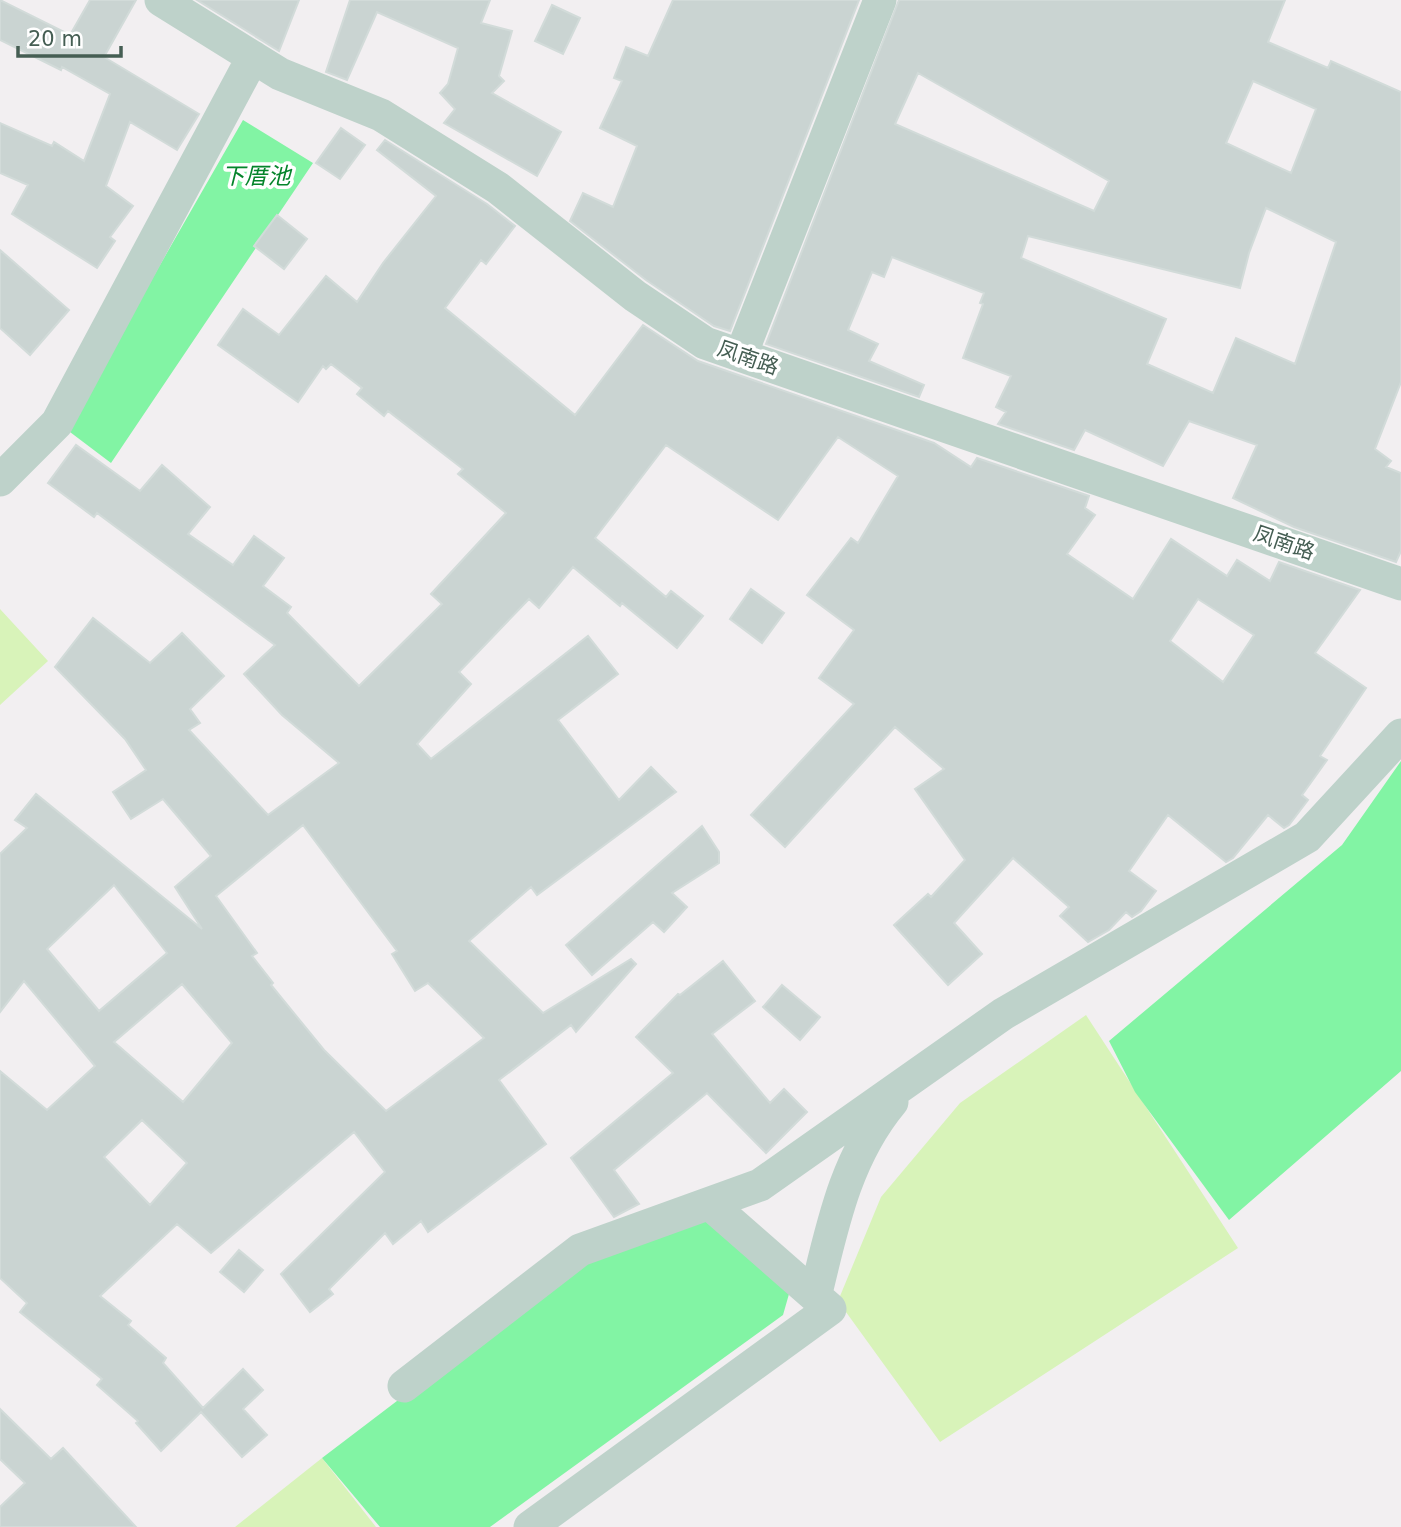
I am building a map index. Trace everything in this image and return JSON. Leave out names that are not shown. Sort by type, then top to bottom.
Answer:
[{"type":"street","name":"凤南路","points":[[161,0],[280,74],[381,115],[498,188],[635,296],[705,343],[1401,584]]},
{"type":"street","points":[[741,355],[880,0]]},
{"type":"street","points":[[0,480],[57,423],[253,57]]},
{"type":"street","points":[[404,1386],[579,1250],[761,1185],[1003,1014],[1307,837],[1401,735]]},
{"type":"street","points":[[817,1289],[839,1198],[870,1128],[915,1076]]},
{"type":"street","points":[[530,1527],[830,1309],[710,1204]]},
{"type":"shaded area","points":[[0,609],[48,661],[0,705]]},
{"type":"shaded area","points":[[1086,1015],[1238,1248],[940,1442],[838,1301],[881,1197],[960,1103]]},
{"type":"shaded area","points":[[322,1458],[376,1527],[235,1527]]},
{"type":"water","name":"下厝池","points":[[243,120],[313,163],[111,463],[66,429]]},
{"type":"water","points":[[1401,761],[1401,1071],[1229,1220],[1135,1092],[1109,1041],[1342,845]]},
{"type":"water","points":[[705,1216],[791,1287],[783,1315],[490,1527],[380,1527],[322,1458],[585,1258]]},
{"type":"building","points":[[0,0],[70,35],[90,0],[136,0],[104,57],[199,114],[177,150],[130,122],[106,186],[133,206],[110,237],[115,241],[97,268],[12,214],[28,185],[0,173],[0,123],[52,146],[54,142],[84,161],[110,94],[62,67],[61,70],[0,40]]},
{"type":"building","points":[[197,0],[299,0],[279,51]]},
{"type":"building","points":[[350,0],[490,0],[481,23],[512,31],[499,76],[504,81],[492,93],[561,132],[537,176],[444,123],[455,109],[440,93],[448,84],[458,48],[377,12],[347,80],[326,72]]},
{"type":"building","points":[[673,0],[859,0],[730,331],[714,326],[646,280],[570,221],[583,193],[613,207],[637,146],[600,128],[622,81],[614,78],[626,47],[648,56]]},
{"type":"building","points":[[899,0],[1285,0],[1268,42],[1328,68],[1331,61],[1401,92],[1401,382],[1375,449],[1391,461],[1386,467],[1401,473],[1401,551],[1396,562],[1294,527],[1233,498],[1257,445],[1189,421],[1163,466],[1085,430],[1074,450],[998,424],[1006,412],[996,407],[1011,376],[963,358],[983,304],[980,303],[984,293],[892,257],[884,277],[872,272],[848,330],[878,344],[869,361],[924,385],[919,397],[766,344]],"holes":[[[918,73],[1109,181],[1094,211],[895,124]],[[1253,81],[1316,109],[1291,173],[1226,143]],[[1266,208],[1336,242],[1295,364],[1236,338],[1213,393],[1147,364],[1166,319],[1021,258],[1028,236],[1240,288],[1249,253]]]},
{"type":"building","points":[[552,5],[580,18],[563,54],[535,41]]},
{"type":"building","points":[[341,128],[365,145],[340,179],[316,163]]},
{"type":"building","points":[[385,140],[487,204],[515,226],[486,264],[481,260],[445,308],[575,415],[643,325],[698,361],[934,443],[971,467],[977,458],[1089,496],[1085,508],[1095,515],[1067,554],[1133,599],[1171,539],[1227,576],[1237,560],[1270,581],[1279,562],[1360,590],[1315,653],[1366,688],[1320,756],[1327,760],[1302,795],[1308,800],[1289,825],[1284,828],[1268,815],[1233,858],[1226,862],[1168,815],[1129,871],[1156,891],[1141,911],[1132,917],[1126,912],[1109,930],[1088,942],[1060,916],[1069,907],[1013,858],[954,923],[982,954],[948,985],[894,925],[928,894],[931,897],[965,860],[915,789],[944,769],[895,727],[785,847],[751,815],[854,704],[819,678],[854,630],[807,595],[851,538],[858,543],[898,476],[838,437],[778,520],[666,445],[595,538],[666,597],[671,591],[703,616],[677,648],[573,567],[539,608],[529,599],[459,672],[471,684],[417,744],[431,759],[588,636],[618,674],[558,720],[619,800],[651,767],[676,792],[537,895],[531,887],[469,941],[543,1013],[631,959],[636,964],[576,1032],[571,1025],[499,1080],[546,1144],[428,1232],[421,1221],[393,1244],[385,1233],[329,1289],[333,1294],[310,1312],[281,1274],[385,1172],[354,1132],[211,1253],[177,1224],[100,1296],[131,1321],[128,1325],[166,1358],[163,1363],[203,1408],[243,1369],[263,1390],[243,1409],[267,1435],[242,1457],[201,1412],[161,1451],[136,1423],[138,1421],[97,1385],[102,1379],[20,1312],[27,1303],[0,1278],[0,1071],[47,1110],[95,1066],[24,981],[0,1012],[0,854],[27,828],[15,820],[36,794],[202,929],[175,887],[211,856],[163,799],[131,819],[113,792],[146,770],[125,739],[55,667],[93,618],[150,663],[182,633],[224,676],[190,709],[200,723],[189,730],[268,815],[339,763],[282,715],[244,674],[275,645],[97,513],[94,517],[48,483],[76,445],[140,491],[162,465],[210,507],[188,534],[233,565],[254,536],[284,558],[263,586],[291,607],[287,613],[359,686],[442,604],[431,594],[506,513],[458,474],[463,469],[388,411],[384,416],[357,394],[362,388],[331,364],[326,369],[323,366],[298,402],[218,345],[243,309],[279,335],[326,276],[357,302],[383,263],[436,196],[377,150]],"holes":[[[1198,599],[1254,635],[1223,682],[1170,641]],[[303,825],[397,951],[392,954],[415,991],[428,983],[484,1038],[386,1111],[324,1050],[271,985],[273,983],[252,956],[257,953],[216,896]],[[114,885],[167,953],[99,1011],[47,949]],[[182,984],[232,1043],[183,1102],[114,1042]],[[142,1120],[187,1163],[150,1205],[104,1157]]]},
{"type":"building","points":[[277,215],[307,239],[284,269],[254,246]]},
{"type":"building","points":[[0,250],[69,310],[30,355],[0,328]]},
{"type":"building","points":[[751,589],[784,613],[762,643],[730,619]]},
{"type":"building","points":[[702,826],[719,852],[719,863],[672,893],[687,907],[664,932],[653,922],[592,975],[566,945]]},
{"type":"building","points":[[723,961],[755,1001],[712,1034],[770,1103],[784,1089],[807,1112],[766,1153],[707,1093],[614,1170],[639,1204],[614,1217],[571,1158],[673,1073],[636,1037],[678,994]]},
{"type":"building","points":[[782,985],[820,1017],[800,1040],[763,1007]]},
{"type":"building","points":[[239,1250],[263,1270],[244,1292],[220,1272]]},
{"type":"building","points":[[0,1409],[51,1459],[63,1448],[136,1527],[0,1527],[0,1507],[25,1483],[0,1459]]}]
